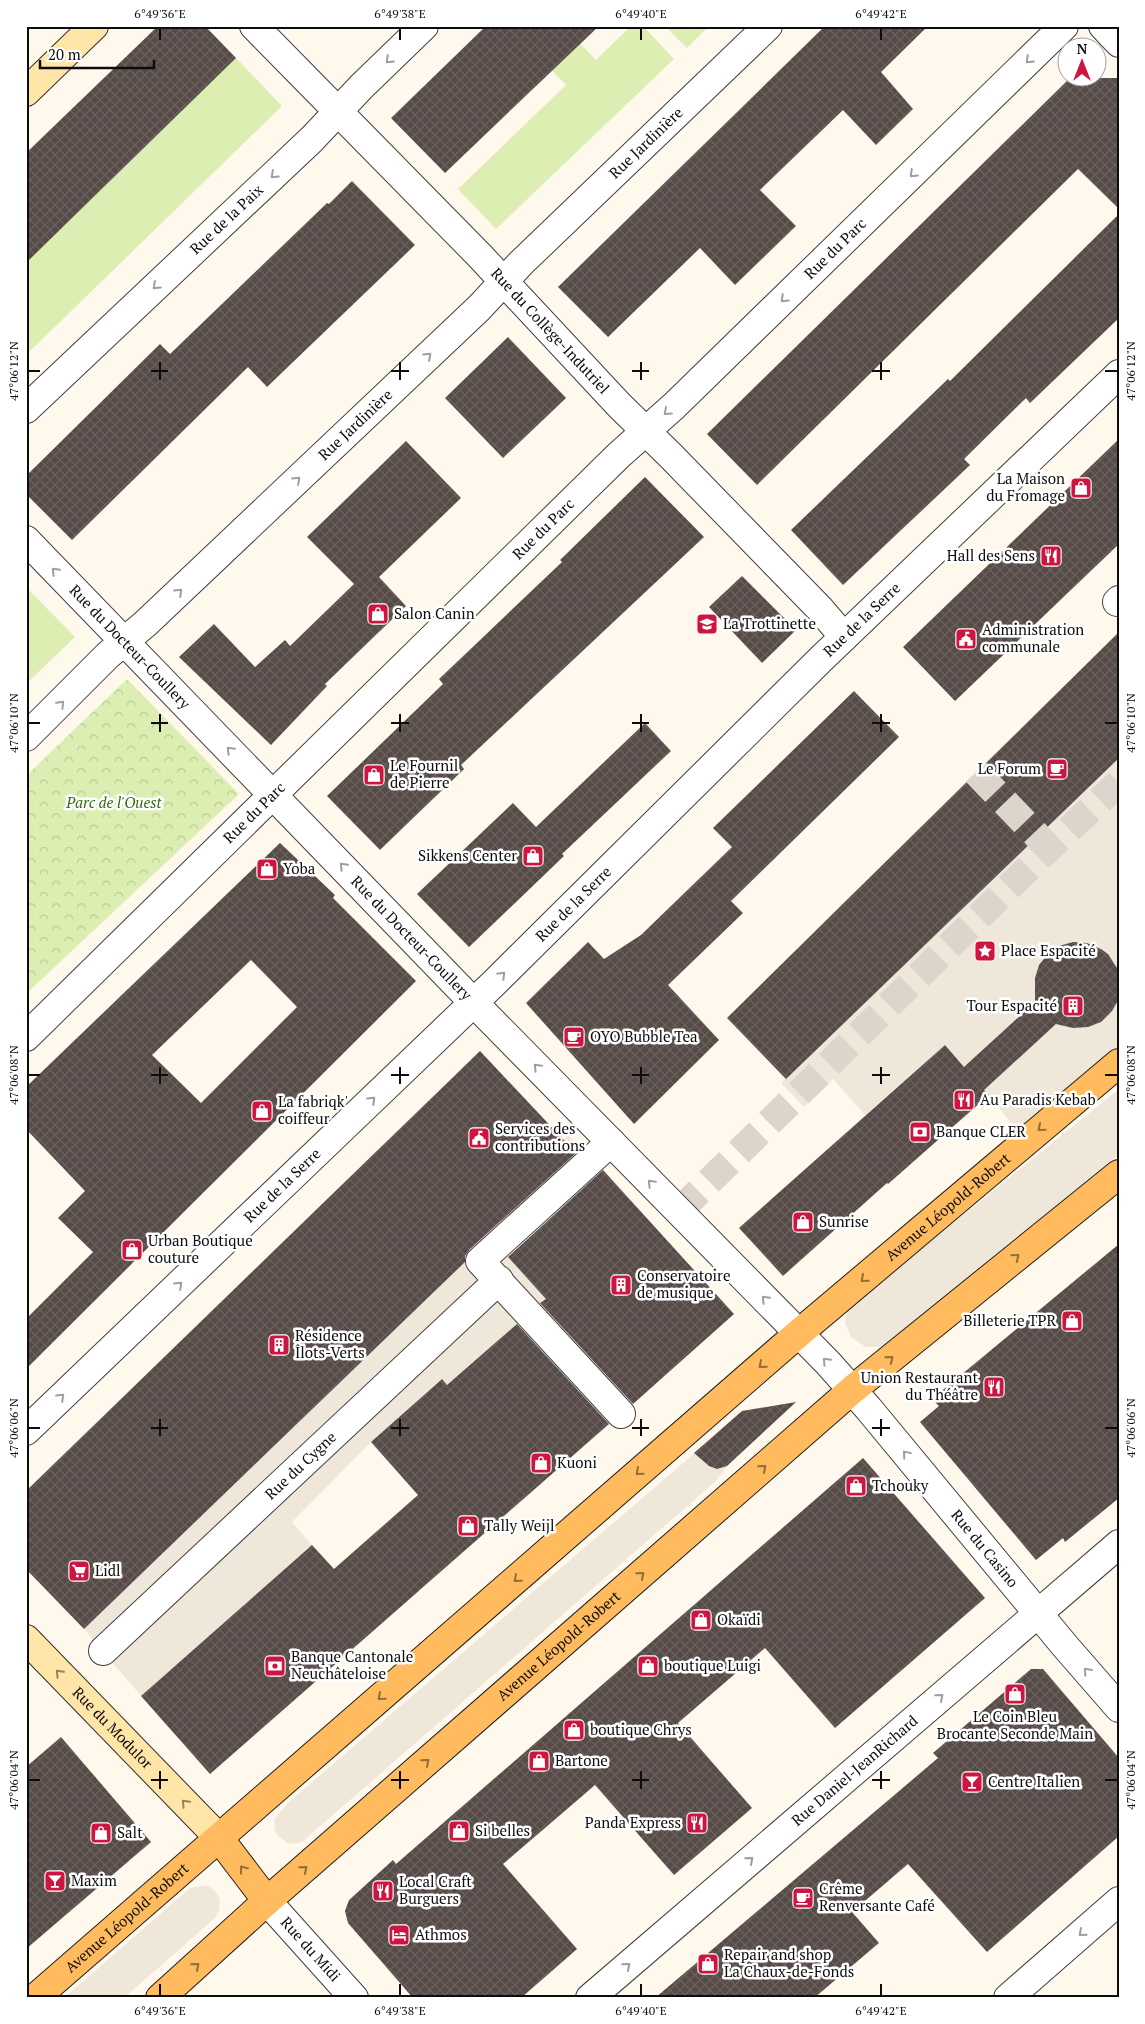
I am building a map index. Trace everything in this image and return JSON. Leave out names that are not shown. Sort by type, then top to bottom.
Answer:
[{"type":"main road","name":"Avenue Léopold-Robert","points":[[35,1998],[799,1334],[1119,1063]]},
{"type":"main road","name":"Avenue Léopold-Robert","points":[[160,1998],[267,1901],[852,1390],[1119,1174]]},
{"type":"main road","points":[[219,1838],[267,1901]]},
{"type":"street","points":[[26,92],[94,26]]},
{"type":"street","name":"Rue du Collège-Indutriel","points":[[254,26],[504,281],[646,431],[820,609],[844,637]]},
{"type":"street","name":"Rue de la Paix","points":[[26,409],[312,139],[424,26]]},
{"type":"street","name":"Rue Jardinière","points":[[26,737],[108,655],[479,308],[504,281],[768,26]]},
{"type":"street","name":"Rue du Parc","points":[[26,1037],[612,462],[1064,26]]},
{"type":"street","points":[[1103,26],[1119,43]]},
{"type":"street","name":"Rue de la Serre","points":[[26,1431],[474,1002],[844,637],[1119,374]]},
{"type":"street","name":"Rue du Docteur-Coullery","points":[[26,540],[799,1334]]},
{"type":"street","points":[[611,1142],[480,1261],[621,1414]]},
{"type":"street","name":"Rue du Cygne","points":[[102,1650],[499,1280]]},
{"type":"street","points":[[799,1334],[852,1390]]},
{"type":"street","name":"Rue du Casino","points":[[852,1390],[1119,1708]]},
{"type":"street","name":"Rue Daniel-JeanRichard","points":[[590,1998],[1119,1544]]},
{"type":"street","name":"Rue du Modulor","points":[[26,1639],[219,1838]]},
{"type":"street","points":[[1008,1998],[1119,1900]]},
{"type":"street","name":"Rue du Midi","points":[[267,1901],[354,1998]]},
{"type":"green space","points":[[509,26],[563,26],[596,60],[631,26],[643,26],[674,59],[496,229],[458,189],[566,85]]},
{"type":"green space","points":[[665,26],[709,26],[687,48]]},
{"type":"green space","points":[[236,58],[282,106],[26,355],[26,263]]},
{"type":"green space","points":[[26,589],[75,637],[26,684]]},
{"type":"green space","name":"Parc de l'Ouest","points":[[127,679],[239,794],[26,994],[26,776]]},
{"type":"shaded area","name":"Place Espacité","points":[[1119,757],[1119,972],[1108,954],[1101,949],[1087,943],[1073,942],[1059,946],[1048,954],[1039,965],[1035,978],[1036,1000],[991,1042],[1011,1064],[1057,1023],[1073,1028],[1088,1027],[1101,1021],[1112,1011],[1119,998],[1119,1063],[1025,1141],[989,1095],[945,1045],[865,1115],[833,1079],[804,1107],[781,1083]]},
{"type":"shaded area","points":[[1119,1089],[1119,1154],[882,1347],[866,1347],[852,1338],[845,1323],[848,1308]]},
{"type":"shaded area","points":[[568,1135],[603,1170],[507,1256],[637,1399],[621,1414],[522,1320],[447,1385],[441,1379],[371,1442],[292,1522],[312,1545],[141,1696],[84,1629],[468,1259],[454,1244]]},
{"type":"shaded area","points":[[703,1446],[702,1459],[705,1463],[709,1466],[727,1466],[716,1481],[303,1841],[289,1844],[278,1836],[275,1831],[274,1819],[290,1801]]},
{"type":"shaded area","points":[[208,1886],[214,1890],[220,1899],[216,1917],[124,1998],[64,1998],[190,1888]]},
{"type":"building","points":[[158,26],[205,26],[236,58],[26,263],[26,153]]},
{"type":"building","points":[[486,26],[599,26],[445,173],[391,118]]},
{"type":"building","points":[[825,26],[928,26],[881,72],[913,109],[876,145],[843,110],[760,190],[796,226],[735,285],[700,248],[608,337],[558,287]]},
{"type":"building","points":[[1108,78],[1119,78],[1119,209],[1078,169],[757,485],[707,434],[1060,88],[1108,88]]},
{"type":"building","points":[[352,181],[415,245],[267,387],[248,367],[72,540],[26,494],[26,476],[160,344],[170,354]]},
{"type":"building","points":[[1119,214],[1119,318],[1030,403],[1026,398],[964,459],[970,465],[843,585],[791,530],[948,379],[950,381]]},
{"type":"building","points":[[508,337],[566,398],[503,458],[445,398]]},
{"type":"building","points":[[1119,439],[1119,544],[955,701],[903,647]]},
{"type":"building","points":[[406,441],[461,498],[379,577],[406,606],[325,684],[327,686],[271,745],[179,657],[214,624],[255,667],[285,640],[290,646],[354,584],[307,537]]},
{"type":"building","points":[[645,477],[704,537],[461,765],[464,769],[380,850],[327,796],[443,684],[439,679],[562,562],[560,560]]},
{"type":"building","points":[[742,576],[796,630],[762,663],[709,607]]},
{"type":"building","points":[[1119,632],[1119,758],[786,1079],[727,1018]]},
{"type":"building","points":[[854,691],[899,737],[731,901],[743,913],[668,985],[719,1040],[634,1124],[526,1003],[588,942],[604,959],[641,935],[732,847],[713,828]]},
{"type":"building","points":[[645,723],[671,751],[562,854],[564,856],[469,947],[417,894],[513,803],[536,827]]},
{"type":"building","points":[[280,843],[335,895],[333,898],[416,981],[26,1369],[26,1319],[93,1252],[58,1218],[85,1191],[26,1129],[26,1087]],"holes":[[[251,960],[297,1007],[201,1103],[152,1055]]]},
{"type":"building","points":[[1073,942],[1087,943],[1101,949],[1108,954],[1119,971],[1119,999],[1112,1011],[1101,1022],[1088,1027],[1073,1028],[1056,1024],[984,1090],[989,1095],[783,1276],[739,1228],[945,1045],[964,1067],[1035,1002],[1035,978],[1039,965],[1048,954],[1059,946]]},
{"type":"building","name":"Résidence Îlots-Verts","points":[[480,1051],[576,1153],[470,1249],[465,1256],[465,1262],[84,1629],[26,1569],[26,1491]]},
{"type":"building","name":"Conservatoire de musique","points":[[603,1170],[734,1314],[633,1404],[540,1303],[546,1299],[508,1257]]},
{"type":"building","points":[[1119,1244],[1119,1498],[1065,1542],[1063,1538],[1036,1560],[920,1422],[939,1406],[932,1399]]},
{"type":"building","points":[[517,1324],[609,1424],[210,1774],[141,1696],[312,1545],[334,1569],[418,1495],[371,1442],[442,1379],[447,1385]]},
{"type":"building","points":[[796,1402],[727,1466],[717,1469],[709,1466],[694,1453],[742,1411]]},
{"type":"building","points":[[863,1458],[985,1598],[835,1728],[765,1648],[678,1723],[752,1808],[674,1875],[595,1785],[503,1864],[577,1949],[521,1998],[413,1998],[348,1923],[345,1911],[349,1900],[393,1860],[396,1864]]},
{"type":"building","points":[[1031,1669],[1043,1669],[1119,1758],[1119,1836],[987,1952],[908,1864],[852,1912],[879,1943],[814,1998],[655,1998],[938,1758],[933,1753]]},
{"type":"building","points":[[61,1737],[151,1842],[26,1949],[26,1767]]},
{"type":"tunnel","points":[[976,772],[1049,848]]},
{"type":"tunnel","points":[[679,1211],[1049,848],[1119,783]]},
{"type":"place","name":"La Maison du Fromage","points":[[1081,488]]},
{"type":"place","name":"Hall des Sens","points":[[1051,556]]},
{"type":"place","name":"Salon Canin","points":[[378,614]]},
{"type":"place","name":"La Trottinette","points":[[707,624]]},
{"type":"place","name":"Administration communale","points":[[966,639]]},
{"type":"place","name":"Le Forum","points":[[1057,769]]},
{"type":"place","name":"Le Fournil de Pierre","points":[[374,775]]},
{"type":"place","name":"Sikkens Center","points":[[533,856]]},
{"type":"place","name":"Yoba","points":[[267,869]]},
{"type":"place","name":"Place Espacité","points":[[985,951]]},
{"type":"place","name":"Tour Espacité","points":[[1073,1006]]},
{"type":"place","name":"OYO Bubble Tea","points":[[574,1037]]},
{"type":"place","name":"Au Paradis Kebab","points":[[964,1100]]},
{"type":"place","name":"La fabriqk' coiffeur","points":[[262,1111]]},
{"type":"place","name":"Banque CLER","points":[[920,1132]]},
{"type":"place","name":"Services des contributions","points":[[479,1138]]},
{"type":"place","name":"Sunrise","points":[[803,1222]]},
{"type":"place","name":"Urban Boutique couture","points":[[132,1250]]},
{"type":"place","name":"Conservatoire de musique","points":[[621,1285]]},
{"type":"place","name":"Billeterie TPR","points":[[1072,1321]]},
{"type":"place","name":"Résidence Îlots-Verts","points":[[279,1345]]},
{"type":"place","name":"Union Restaurant du Théâtre","points":[[994,1387]]},
{"type":"place","name":"Kuoni","points":[[541,1463]]},
{"type":"place","name":"Tchouky","points":[[856,1486]]},
{"type":"place","name":"Tally Weijl","points":[[468,1526]]},
{"type":"place","name":"Lidl","points":[[79,1571]]},
{"type":"place","name":"Okaïdi","points":[[701,1620]]},
{"type":"place","name":"Banque Cantonale Neuchâteloise","points":[[275,1666]]},
{"type":"place","name":"boutique Luigi","points":[[648,1666]]},
{"type":"place","name":"Le Coin Bleu Brocante Seconde Main","points":[[1015,1694]]},
{"type":"place","name":"boutique Chrys","points":[[574,1730]]},
{"type":"place","name":"Bartone","points":[[539,1761]]},
{"type":"place","name":"Centre Italien","points":[[972,1782]]},
{"type":"place","name":"Panda Express","points":[[697,1823]]},
{"type":"place","name":"Si belles","points":[[459,1831]]},
{"type":"place","name":"Salt","points":[[101,1833]]},
{"type":"place","name":"Maxim","points":[[55,1881]]},
{"type":"place","name":"Local Craft Burguers","points":[[383,1891]]},
{"type":"place","name":"Crême Renversante Café","points":[[803,1898]]},
{"type":"place","name":"Athmos","points":[[399,1935]]},
{"type":"place","name":"Repair and shop La Chaux-de-Fonds","points":[[708,1964]]}]
